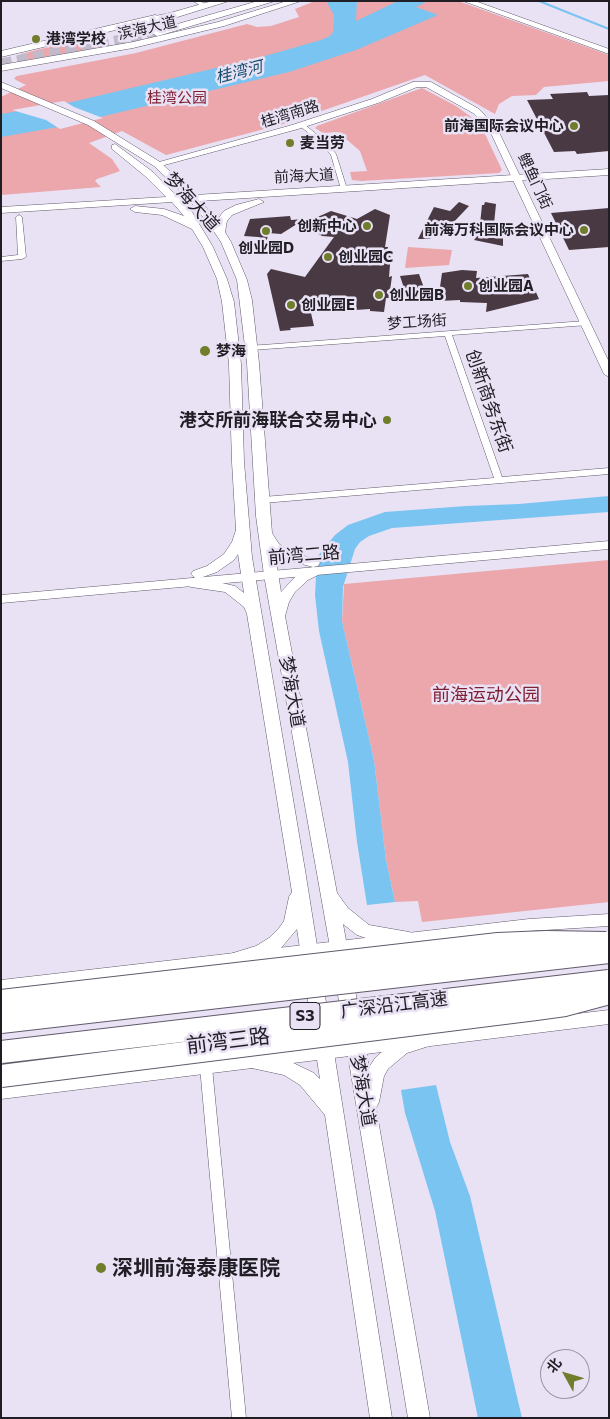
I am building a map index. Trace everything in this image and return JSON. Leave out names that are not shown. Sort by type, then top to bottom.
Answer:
[{"type":"highway","points":[[140,22],[224,1]]},
{"type":"highway","points":[[247,1],[153,31],[270,1]]},
{"type":"highway","points":[[1,1001],[498,944],[546,942],[609,943]]},
{"type":"highway","name":"广深沿江高速","points":[[1,1022],[609,952]]},
{"type":"highway","name":"广深沿江高速","points":[[1,1052],[609,981]]},
{"type":"highway","points":[[1,1076],[536,1009],[609,993]]},
{"type":"main road","name":"滨海大道","points":[[1,54],[140,22],[200,3],[214,1]]},
{"type":"main road","name":"滨海大道","points":[[1,68],[44,62],[174,36],[297,1]]},
{"type":"main road","points":[[28,48],[18,54],[18,59],[26,62],[44,62]]},
{"type":"main road","points":[[4,88],[4,76],[7,73],[30,64]]},
{"type":"main road","name":"梦海大道","points":[[4,88],[116,143],[162,168],[191,197],[220,231],[238,269],[245,290],[252,348],[265,534],[339,947],[419,1418]]},
{"type":"main road","name":"梦海大道","points":[[116,143],[143,170],[191,197],[197,228],[222,279],[228,302],[235,364],[242,529],[248,573],[310,950],[381,1418]]},
{"type":"main road","points":[[119,202],[138,197],[150,190],[152,182],[143,170]]},
{"type":"main road","name":"前海大道","points":[[1,210],[191,197],[257,198],[519,182],[609,172]]},
{"type":"main road","name":"前海大道","points":[[257,198],[344,189],[609,180]]},
{"type":"main road","points":[[191,197],[218,192],[257,198]]},
{"type":"main road","name":"前海大道","points":[[1,219],[131,209],[191,197]]},
{"type":"main road","points":[[220,231],[222,221],[228,213],[257,198]]},
{"type":"main road","points":[[131,209],[171,214],[197,228]]},
{"type":"main road","points":[[194,578],[229,558],[239,543],[242,529]]},
{"type":"main road","points":[[265,534],[274,547],[285,555],[313,567],[290,589],[282,602],[280,620]]},
{"type":"main road","points":[[194,578],[230,590],[248,604],[254,613]]},
{"type":"main road","points":[[236,959],[261,952],[275,944],[292,923],[296,908],[297,870]]},
{"type":"main road","points":[[328,888],[342,913],[357,926],[378,935],[409,939]]},
{"type":"main road","points":[[368,1119],[371,1086],[375,1073],[382,1063],[401,1047],[423,1040]]},
{"type":"main road","points":[[254,1061],[287,1068],[307,1079],[321,1094],[336,1117]]},
{"type":"street","points":[[468,1],[609,52]]},
{"type":"street","name":"桂湾南路","points":[[162,168],[370,103],[416,84],[428,84]]},
{"type":"street","name":"鲤鱼门街","points":[[428,84],[472,108],[487,120],[495,132],[609,374]]},
{"type":"street","points":[[302,125],[325,144],[334,155],[344,189]]},
{"type":"street","points":[[1,259],[22,257],[19,218]]},
{"type":"street","name":"梦工场街","points":[[252,348],[585,323]]},
{"type":"street","name":"创新商务东街","points":[[448,334],[499,480]]},
{"type":"street","points":[[263,500],[609,471]]},
{"type":"street","name":"前湾二路","points":[[355,564],[609,537]]},
{"type":"street","name":"前湾二路","points":[[1,599],[271,570],[609,545]]},
{"type":"street","name":"前湾二路","points":[[1,591],[194,578]]},
{"type":"street","points":[[1,987],[562,922],[609,920]]},
{"type":"street","name":"前湾三路","points":[[1,1091],[609,1017]]},
{"type":"street","points":[[206,1067],[239,1418]]},
{"type":"green space","name":"桂湾公园","points":[[315,1],[458,1],[609,55],[609,81],[544,87],[536,95],[512,96],[499,104],[495,114],[425,75],[287,123],[166,155],[122,131],[89,143],[112,159],[120,171],[97,179],[95,181],[101,187],[1,195],[1,97],[26,85],[14,78],[17,76],[136,53],[247,24],[257,27],[271,26],[299,17],[295,9]]},
{"type":"green space","points":[[104,33],[89,44],[105,46],[130,43],[26,60],[17,57],[21,54]]},
{"type":"green space","points":[[422,88],[456,106],[474,119],[486,136],[502,170],[499,173],[352,180],[350,172],[367,171],[360,151],[338,132],[323,133],[315,128]]},
{"type":"green space","points":[[408,247],[452,250],[449,265],[405,268]]},
{"type":"green space","name":"前海运动公园","points":[[609,560],[609,902],[422,922],[418,901],[395,902],[386,860],[374,760],[342,621],[344,584]]},
{"type":"water","name":"桂湾河","points":[[332,1],[357,1],[356,21],[398,1],[428,1],[416,7],[438,15],[356,50],[289,72],[58,127],[1,137],[1,114],[72,102],[258,58],[321,40],[330,36],[333,32],[334,15],[327,3]]},
{"type":"water","points":[[609,496],[609,512],[392,528],[369,536],[360,542],[355,549],[343,587],[342,621],[374,760],[386,860],[395,902],[367,905],[357,842],[348,762],[319,631],[315,595],[317,557],[335,535],[348,525],[385,512],[519,504]]},
{"type":"water","points":[[436,1085],[450,1142],[470,1196],[522,1418],[478,1418],[435,1211],[405,1113],[401,1090]]},
{"type":"pier","points":[[64,101],[74,107],[103,118],[60,129],[46,120],[12,110]]},
{"type":"building","name":"前海国际会议中心","points":[[587,92],[589,96],[609,95],[609,151],[577,154],[575,151],[554,152],[527,100],[553,99],[550,94]]},
{"type":"building","points":[[459,202],[469,206],[451,225],[439,222],[430,239],[418,239],[434,207],[450,211]]},
{"type":"building","points":[[485,202],[496,204],[493,234],[503,236],[503,246],[474,240],[479,234],[482,205]]},
{"type":"building","name":"前海万科国际会议中心","points":[[609,208],[609,247],[569,250],[551,213]]},
{"type":"building","points":[[375,209],[390,215],[385,247],[388,247],[387,253],[391,253],[389,277],[392,276],[389,298],[386,298],[384,312],[370,311],[370,309],[311,313],[314,326],[290,328],[291,330],[280,331],[267,274],[271,269],[305,277],[334,237],[322,236],[302,224],[331,211],[357,219]]},
{"type":"building","name":"创业园D","points":[[290,216],[291,220],[305,219],[281,234],[268,233],[267,240],[244,236],[250,219]]},
{"type":"building","points":[[462,270],[477,271],[476,278],[528,274],[539,299],[486,312],[487,303],[460,302],[460,300],[438,301],[442,273]]},
{"type":"building","points":[[419,274],[429,302],[413,303],[411,296],[407,297],[400,276]]},
{"type":"waterway","points":[[539,1],[609,29]]},
{"type":"tunnel","points":[[1,64],[157,33]]},
{"type":"place","name":"港湾学校","points":[[36,39]]},
{"type":"place","name":"前海国际会议中心","points":[[574,126]]},
{"type":"place","name":"麦当劳","points":[[290,143]]},
{"type":"place","name":"创新中心","points":[[367,226]]},
{"type":"place","name":"前海万科国际会议中心","points":[[584,230]]},
{"type":"place","name":"创业园D","points":[[266,231]]},
{"type":"place","name":"创业园C","points":[[328,257]]},
{"type":"place","name":"创业园A","points":[[468,286]]},
{"type":"place","name":"创业园B","points":[[379,295]]},
{"type":"place","name":"创业园E","points":[[291,305]]},
{"type":"place","name":"梦海","points":[[205,351]]},
{"type":"place","name":"港交所前海联合交易中心","points":[[387,420]]},
{"type":"place","name":"深圳前海泰康医院","points":[[101,1268]]}]
